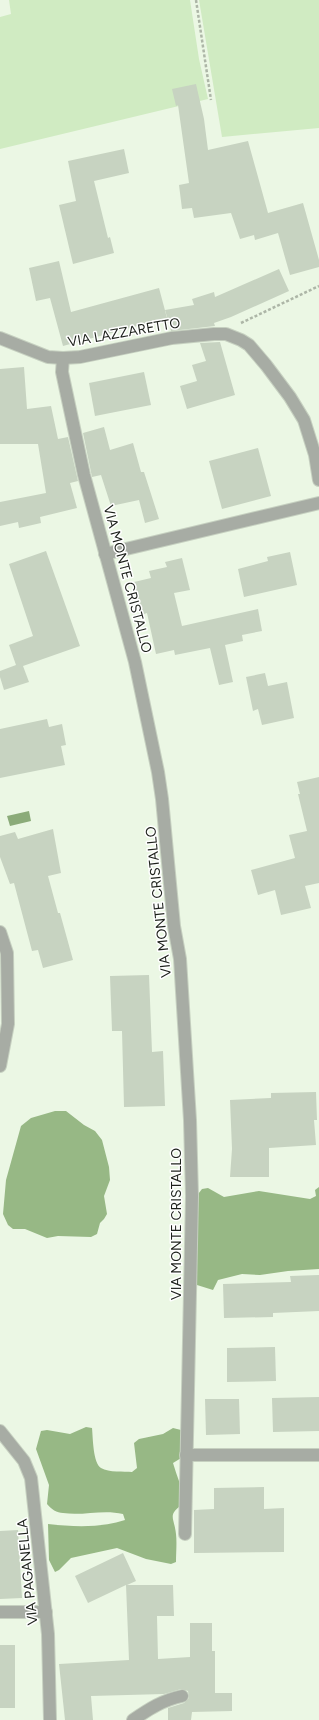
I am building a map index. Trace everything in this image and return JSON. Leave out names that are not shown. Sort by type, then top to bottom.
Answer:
[{"type":"street","name":"VIA LAZZARETTO","points":[[0,338],[48,357],[63,358],[172,338],[220,334],[232,336]]},
{"type":"street","points":[[232,336],[245,343],[257,353],[290,397],[304,420],[315,455],[319,480]]},
{"type":"street","name":"VIA MONTE CRISTALLO","points":[[63,358],[62,372],[82,468],[134,662],[158,772],[174,926],[180,959],[190,1120],[192,1196],[185,1534]]},
{"type":"street","points":[[105,554],[319,503]]},
{"type":"street","points":[[0,932],[7,953],[8,1016],[2,1063],[0,1066]]},
{"type":"street","name":"VIA PAGANELLA","points":[[0,1431],[24,1461],[31,1478],[48,1634],[50,1720]]},
{"type":"street","points":[[186,1455],[319,1455]]},
{"type":"street","points":[[0,1612],[46,1612]]},
{"type":"street","points":[[133,1720],[168,1699],[182,1696]]},
{"type":"path","points":[[196,0],[211,100]]},
{"type":"path","points":[[232,336],[236,326],[319,286]]},
{"type":"shaded area","points":[[9,0],[190,0],[199,59],[208,99],[0,149],[0,17],[11,14]]},
{"type":"shaded area","points":[[199,0],[319,0],[319,128],[222,137]]},
{"type":"shaded area","points":[[29,811],[31,821],[10,826],[7,816]]},
{"type":"shaded area","points":[[55,1111],[66,1111],[84,1125],[95,1131],[102,1140],[109,1167],[110,1180],[104,1196],[107,1214],[100,1223],[97,1234],[91,1237],[58,1236],[47,1238],[25,1229],[13,1229],[8,1225],[3,1214],[6,1180],[21,1126],[31,1118]]},
{"type":"shaded area","points":[[319,1187],[319,1269],[260,1275],[242,1274],[218,1280],[213,1290],[197,1285],[192,1278],[195,1198],[202,1189],[208,1188],[224,1197],[259,1191],[310,1199],[316,1196],[315,1190]]},
{"type":"shaded area","points":[[86,1427],[92,1428],[94,1450],[98,1465],[104,1470],[116,1472],[132,1472],[137,1468],[134,1443],[139,1439],[163,1434],[173,1428],[185,1431],[186,1455],[173,1463],[186,1502],[176,1510],[173,1516],[176,1537],[176,1562],[171,1564],[146,1559],[117,1548],[71,1558],[55,1572],[49,1560],[48,1524],[87,1526],[115,1523],[125,1520],[123,1514],[108,1512],[78,1514],[61,1513],[50,1508],[47,1504],[49,1485],[36,1449],[41,1431],[47,1430],[70,1434]]},
{"type":"building","points":[[196,84],[204,119],[208,150],[248,141],[268,213],[303,203],[319,260],[319,267],[290,275],[278,233],[255,240],[254,235],[240,239],[231,213],[194,218],[192,208],[182,209],[179,185],[189,183],[178,105],[176,106],[172,89]]},
{"type":"building","points":[[124,149],[129,173],[94,181],[108,238],[110,237],[114,253],[73,264],[59,205],[76,201],[68,161]]},
{"type":"building","points":[[59,261],[71,312],[159,288],[167,318],[63,346],[50,298],[36,301],[29,268]]},
{"type":"building","points":[[279,269],[289,291],[214,323],[215,326],[171,331],[165,310],[194,305],[192,299],[214,292],[215,297]]},
{"type":"building","points":[[220,342],[235,395],[187,409],[180,386],[197,381],[192,365],[206,361],[200,343]]},
{"type":"building","points":[[24,367],[27,409],[51,406],[58,439],[68,437],[78,481],[70,483],[77,508],[40,517],[41,523],[19,528],[18,522],[0,526],[0,502],[46,493],[38,444],[0,444],[0,369]]},
{"type":"building","points":[[144,372],[151,405],[95,416],[89,383]]},
{"type":"building","points":[[104,427],[110,450],[133,443],[141,472],[144,472],[159,519],[145,523],[139,500],[111,506],[101,475],[92,477],[83,433]]},
{"type":"building","points":[[258,448],[271,496],[222,509],[209,461]]},
{"type":"building","points":[[46,551],[80,646],[23,666],[29,682],[4,690],[0,677],[0,671],[16,665],[9,645],[33,636],[9,564]]},
{"type":"building","points":[[290,552],[297,585],[244,597],[238,569],[268,561],[267,557]]},
{"type":"building","points":[[182,558],[190,590],[174,593],[182,626],[258,609],[262,631],[242,635],[243,641],[225,645],[233,682],[219,685],[210,648],[175,655],[174,650],[156,654],[147,613],[141,615],[134,582],[151,578],[149,571],[167,567],[165,562]]},
{"type":"building","points":[[265,673],[268,686],[287,682],[294,718],[262,725],[258,709],[253,711],[246,677]]},
{"type":"building","points":[[47,719],[49,727],[62,724],[66,745],[61,746],[65,765],[0,778],[0,729]]},
{"type":"building","points":[[319,777],[319,883],[305,886],[311,908],[281,915],[275,890],[258,895],[251,870],[295,858],[289,835],[307,831],[298,794],[300,794],[297,782]]},
{"type":"building","points":[[53,829],[61,873],[48,876],[73,960],[43,968],[38,950],[32,951],[14,883],[10,884],[0,857],[0,836],[15,832],[18,839]]},
{"type":"building","points":[[149,975],[152,1052],[163,1051],[165,1106],[124,1107],[122,1031],[112,1031],[110,976]]},
{"type":"building","points":[[316,1092],[317,1120],[314,1120],[316,1145],[269,1148],[269,1177],[230,1177],[232,1149],[230,1100],[271,1098],[271,1093]]},
{"type":"building","points":[[319,1275],[319,1311],[273,1313],[273,1317],[224,1318],[223,1284],[291,1282],[290,1276]]},
{"type":"building","points":[[275,1347],[276,1381],[227,1382],[227,1348]]},
{"type":"building","points":[[319,1397],[319,1431],[273,1432],[272,1398]]},
{"type":"building","points":[[205,1399],[239,1399],[240,1434],[206,1435]]},
{"type":"building","points":[[264,1487],[264,1509],[284,1508],[284,1552],[194,1553],[194,1510],[214,1509],[214,1488]]},
{"type":"building","points":[[18,1530],[22,1598],[0,1599],[0,1531]]},
{"type":"building","points":[[123,1553],[136,1581],[127,1585],[173,1585],[174,1616],[157,1616],[158,1659],[190,1657],[190,1623],[212,1623],[212,1651],[215,1651],[215,1693],[232,1693],[232,1711],[192,1712],[191,1720],[168,1720],[168,1708],[184,1703],[189,1698],[188,1691],[181,1689],[164,1694],[91,1696],[93,1720],[65,1720],[59,1664],[129,1660],[126,1585],[88,1603],[75,1576]]},
{"type":"building","points":[[0,1645],[15,1645],[15,1708],[0,1708]]}]
